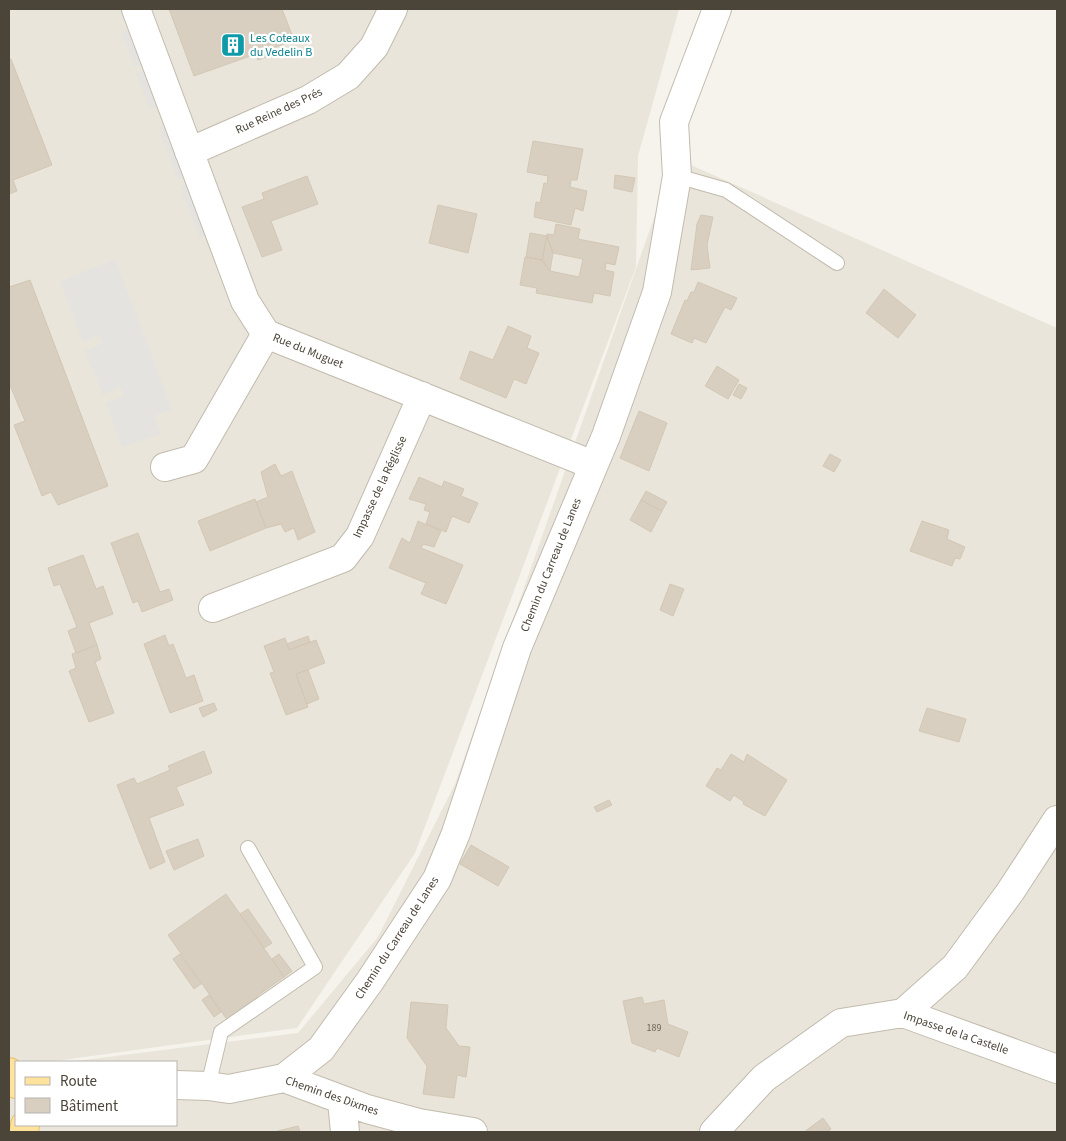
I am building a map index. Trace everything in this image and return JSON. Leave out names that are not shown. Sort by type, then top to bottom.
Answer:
[{"type":"main road","points":[[9,1071],[15,1082]]},
{"type":"street","name":"Rue du Muguet","points":[[136,9],[245,301],[266,334],[593,464]]},
{"type":"street","name":"Rue Reine des Prés","points":[[189,152],[308,100],[348,76],[374,48],[393,9]]},
{"type":"street","name":"Chemin du Carreau de Lanes","points":[[284,1078],[321,1049],[370,981],[437,879],[456,833],[517,648],[606,436],[657,292],[677,176],[674,122],[717,9]]},
{"type":"street","points":[[165,467],[194,458],[266,334]]},
{"type":"street","name":"Impasse de la Réglisse","points":[[213,608],[342,558],[360,536],[422,396]]},
{"type":"street","points":[[903,1013],[956,967],[1010,892],[1057,820]]},
{"type":"street","name":"Impasse de la Castelle","points":[[714,1132],[764,1078],[841,1023],[903,1013],[1057,1069]]},
{"type":"street","name":"Chemin des Dixmes","points":[[188,1084],[229,1089],[284,1078],[342,1101],[419,1122],[473,1132]]},
{"type":"street","points":[[342,1101],[345,1132]]},
{"type":"lane","points":[[677,176],[726,190],[837,262]]},
{"type":"lane","points":[[188,1084],[221,1032],[315,967],[248,848]]},
{"type":"shaded area","points":[[9,9],[679,9],[638,156],[636,267],[415,853],[297,1028],[55,1061],[15,1061],[9,1068]]},
{"type":"shaded area","points":[[128,29],[142,64],[135,67],[121,32]]},
{"type":"shaded area","points":[[144,71],[158,106],[150,109],[136,73]]},
{"type":"shaded area","points":[[165,124],[185,176],[178,180],[158,127]]},
{"type":"shaded area","points":[[675,158],[1057,328],[1057,1132],[9,1132],[9,1070],[15,1069],[15,1126],[178,1126],[178,1061],[76,1061],[298,1033],[378,937],[455,784]]},
{"type":"shaded area","points":[[187,184],[206,235],[200,238],[180,187]]},
{"type":"shaded area","points":[[115,259],[172,409],[154,416],[161,434],[122,447],[106,403],[124,396],[120,387],[103,395],[85,351],[103,343],[99,334],[83,342],[60,281]]},
{"type":"building","name":"Les Coteaux du Vedelin B","points":[[169,9],[282,9],[294,40],[271,49],[274,54],[258,60],[256,54],[194,76]]},
{"type":"building","points":[[11,59],[52,165],[13,180],[17,191],[9,194],[9,60]]},
{"type":"building","points":[[533,141],[583,149],[577,180],[571,180],[570,187],[587,191],[583,211],[575,208],[571,225],[534,217],[536,202],[540,203],[544,183],[547,184],[548,176],[527,172]]},
{"type":"building","points":[[615,175],[635,178],[632,192],[614,188]]},
{"type":"building","points":[[307,176],[318,204],[271,221],[282,250],[262,257],[242,207],[264,199],[262,193]]},
{"type":"building","points":[[438,205],[477,214],[468,253],[429,243]]},
{"type":"building","points":[[701,215],[713,217],[707,245],[710,268],[691,270],[697,224]]},
{"type":"building","points":[[556,224],[580,229],[578,239],[619,247],[615,265],[606,263],[605,270],[614,272],[610,296],[594,293],[592,303],[536,293],[537,288],[520,285],[525,257],[542,260],[550,271],[579,277],[583,259],[553,253],[547,234],[554,235]]},
{"type":"building","points":[[530,233],[547,236],[542,260],[526,257]]},
{"type":"building","points":[[547,236],[553,253],[550,271],[542,260]]},
{"type":"building","points":[[30,280],[108,486],[58,505],[51,492],[42,496],[14,425],[25,421],[9,383],[9,287]]},
{"type":"building","points":[[698,282],[737,298],[731,310],[725,307],[706,343],[694,338],[692,343],[671,334],[685,300],[687,301],[691,292],[694,292]]},
{"type":"building","points":[[884,289],[916,315],[898,338],[866,313]]},
{"type":"building","points":[[508,326],[531,336],[527,348],[539,353],[526,384],[514,379],[506,398],[460,379],[470,351],[493,360]]},
{"type":"building","points":[[717,366],[739,380],[728,399],[705,386]]},
{"type":"building","points":[[739,384],[747,388],[741,399],[733,395]]},
{"type":"building","points":[[639,411],[667,423],[649,471],[620,458]]},
{"type":"building","points":[[830,454],[841,460],[834,472],[823,466]]},
{"type":"building","points":[[275,464],[281,476],[292,471],[315,532],[298,540],[294,528],[285,532],[281,524],[266,528],[256,502],[268,497],[261,472]]},
{"type":"building","points":[[419,477],[442,487],[444,481],[464,489],[461,496],[478,503],[469,523],[452,516],[446,532],[426,524],[430,512],[424,510],[426,504],[409,499]]},
{"type":"building","points":[[646,491],[667,502],[662,511],[641,500]]},
{"type":"building","points":[[255,499],[266,528],[210,551],[198,521]]},
{"type":"building","points":[[641,500],[662,511],[651,532],[630,520]]},
{"type":"building","points":[[418,521],[441,531],[434,547],[423,544],[421,548],[463,565],[446,604],[421,594],[426,583],[389,568],[402,538],[410,543]]},
{"type":"building","points":[[922,521],[949,530],[947,539],[965,547],[960,559],[955,558],[952,566],[910,551]]},
{"type":"building","points":[[138,533],[160,592],[169,589],[173,600],[142,612],[138,601],[133,603],[111,543]]},
{"type":"building","points":[[83,555],[96,589],[103,586],[113,614],[89,623],[97,645],[76,653],[68,631],[77,627],[60,584],[54,586],[48,568]]},
{"type":"building","points":[[670,584],[684,589],[673,616],[660,610]]},
{"type":"building","points":[[165,635],[169,646],[173,644],[186,678],[194,675],[203,701],[170,713],[144,644]]},
{"type":"building","points":[[308,636],[310,642],[289,650],[287,644]]},
{"type":"building","points":[[285,638],[289,650],[316,640],[325,663],[296,674],[308,707],[286,715],[270,673],[274,672],[264,646]]},
{"type":"building","points":[[97,645],[101,659],[95,662],[114,713],[89,722],[69,671],[76,668],[72,654]]},
{"type":"building","points":[[308,670],[319,699],[307,704],[296,674]]},
{"type":"building","points":[[214,703],[217,710],[203,717],[199,708]]},
{"type":"building","points":[[927,708],[966,719],[959,742],[919,731]]},
{"type":"building","points":[[204,751],[212,773],[176,787],[184,805],[149,818],[165,862],[150,869],[117,785],[134,778],[137,784],[170,770],[168,766]]},
{"type":"building","points":[[731,754],[744,762],[747,754],[787,780],[765,816],[743,804],[744,802],[734,795],[730,801],[706,786],[717,768],[721,770]]},
{"type":"building","points":[[609,800],[612,805],[597,812],[594,807]]},
{"type":"building","points":[[198,839],[204,856],[174,870],[166,851]]},
{"type":"building","points":[[471,845],[509,867],[498,886],[460,864]]},
{"type":"building","points":[[226,894],[284,977],[257,996],[259,999],[228,1021],[168,935]]},
{"type":"building","points":[[248,909],[272,943],[264,948],[240,914]]},
{"type":"building","points":[[180,954],[201,984],[194,989],[173,959]]},
{"type":"building","points":[[279,954],[292,971],[284,977],[272,959]]},
{"type":"building","points":[[209,995],[221,1012],[214,1017],[202,1000]]},
{"type":"building","points":[[642,997],[644,1004],[664,1000],[668,1024],[688,1032],[679,1057],[657,1048],[655,1052],[632,1043],[623,1001]]},
{"type":"building","points":[[411,1002],[448,1005],[446,1028],[459,1046],[470,1047],[466,1077],[457,1075],[454,1098],[423,1094],[427,1066],[407,1038]]},
{"type":"building","points":[[823,1118],[831,1129],[827,1132],[804,1132]]},
{"type":"building","points":[[298,1126],[300,1132],[274,1132]]},
{"type":"place","name":"Les Coteaux du Vedelin B","points":[[233,45]]}]
